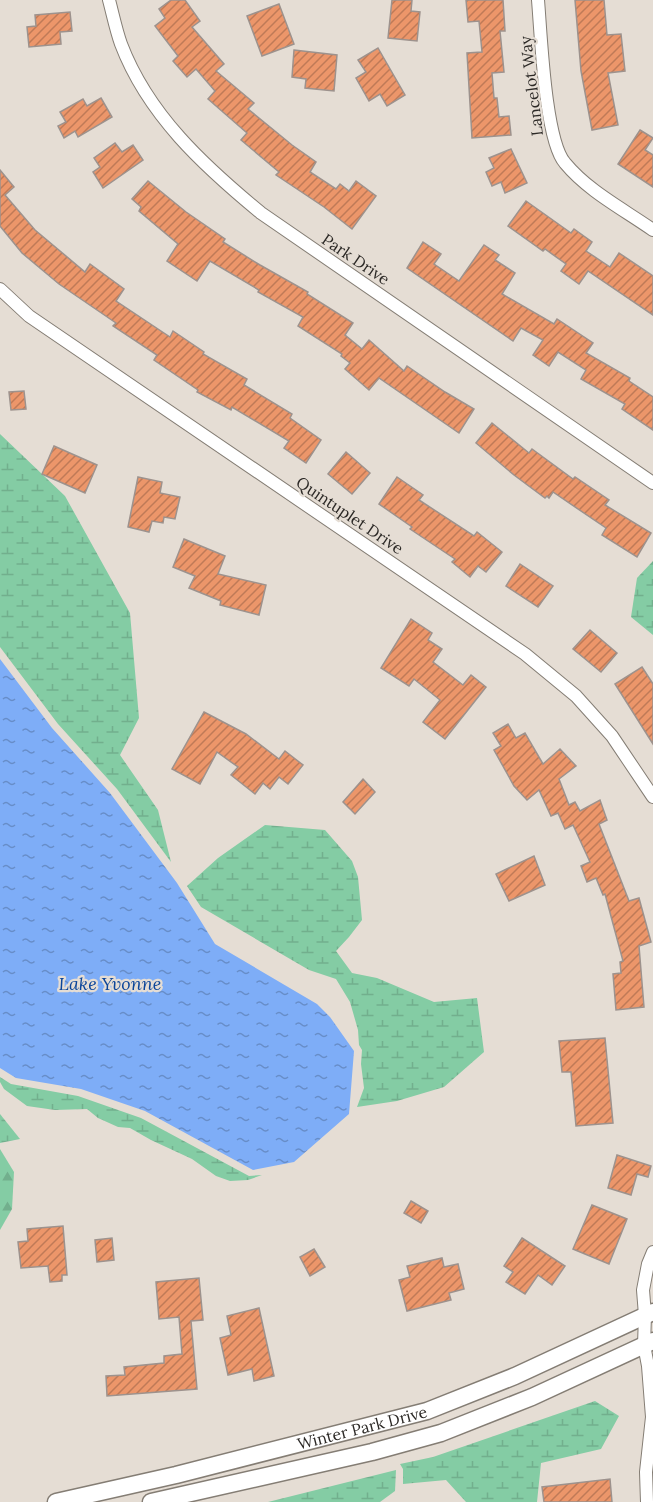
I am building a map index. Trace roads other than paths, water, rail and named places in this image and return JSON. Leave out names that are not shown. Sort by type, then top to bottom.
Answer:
[{"type":"street","name":"Park Drive","points":[[109,0],[121,44],[141,86],[164,120],[192,153],[225,183],[261,213],[653,483]]},
{"type":"street","name":"Lancelot Way","points":[[538,0],[553,138],[563,161],[585,183],[653,230]]},
{"type":"street","name":"Quintuplet Drive","points":[[0,289],[29,316],[525,654],[576,696],[605,728],[653,797]]},
{"type":"street","points":[[647,1502],[646,1472],[653,1417],[648,1366],[650,1318],[643,1290],[653,1252]]},
{"type":"street","name":"Winter Park Drive","points":[[56,1502],[182,1473],[427,1410],[515,1376],[650,1318]]},
{"type":"street","name":"Winter Park Drive","points":[[151,1502],[372,1452],[441,1433],[532,1397],[648,1343]]},
{"type":"street","points":[[182,1473],[187,1494]]},
{"type":"water","name":"Lake Yvonne","points":[[0,659],[52,728],[110,793],[177,883],[215,944],[317,1004],[330,1017],[354,1051],[349,1114],[294,1162],[253,1170],[145,1111],[81,1089],[16,1078],[0,1068]]}]
